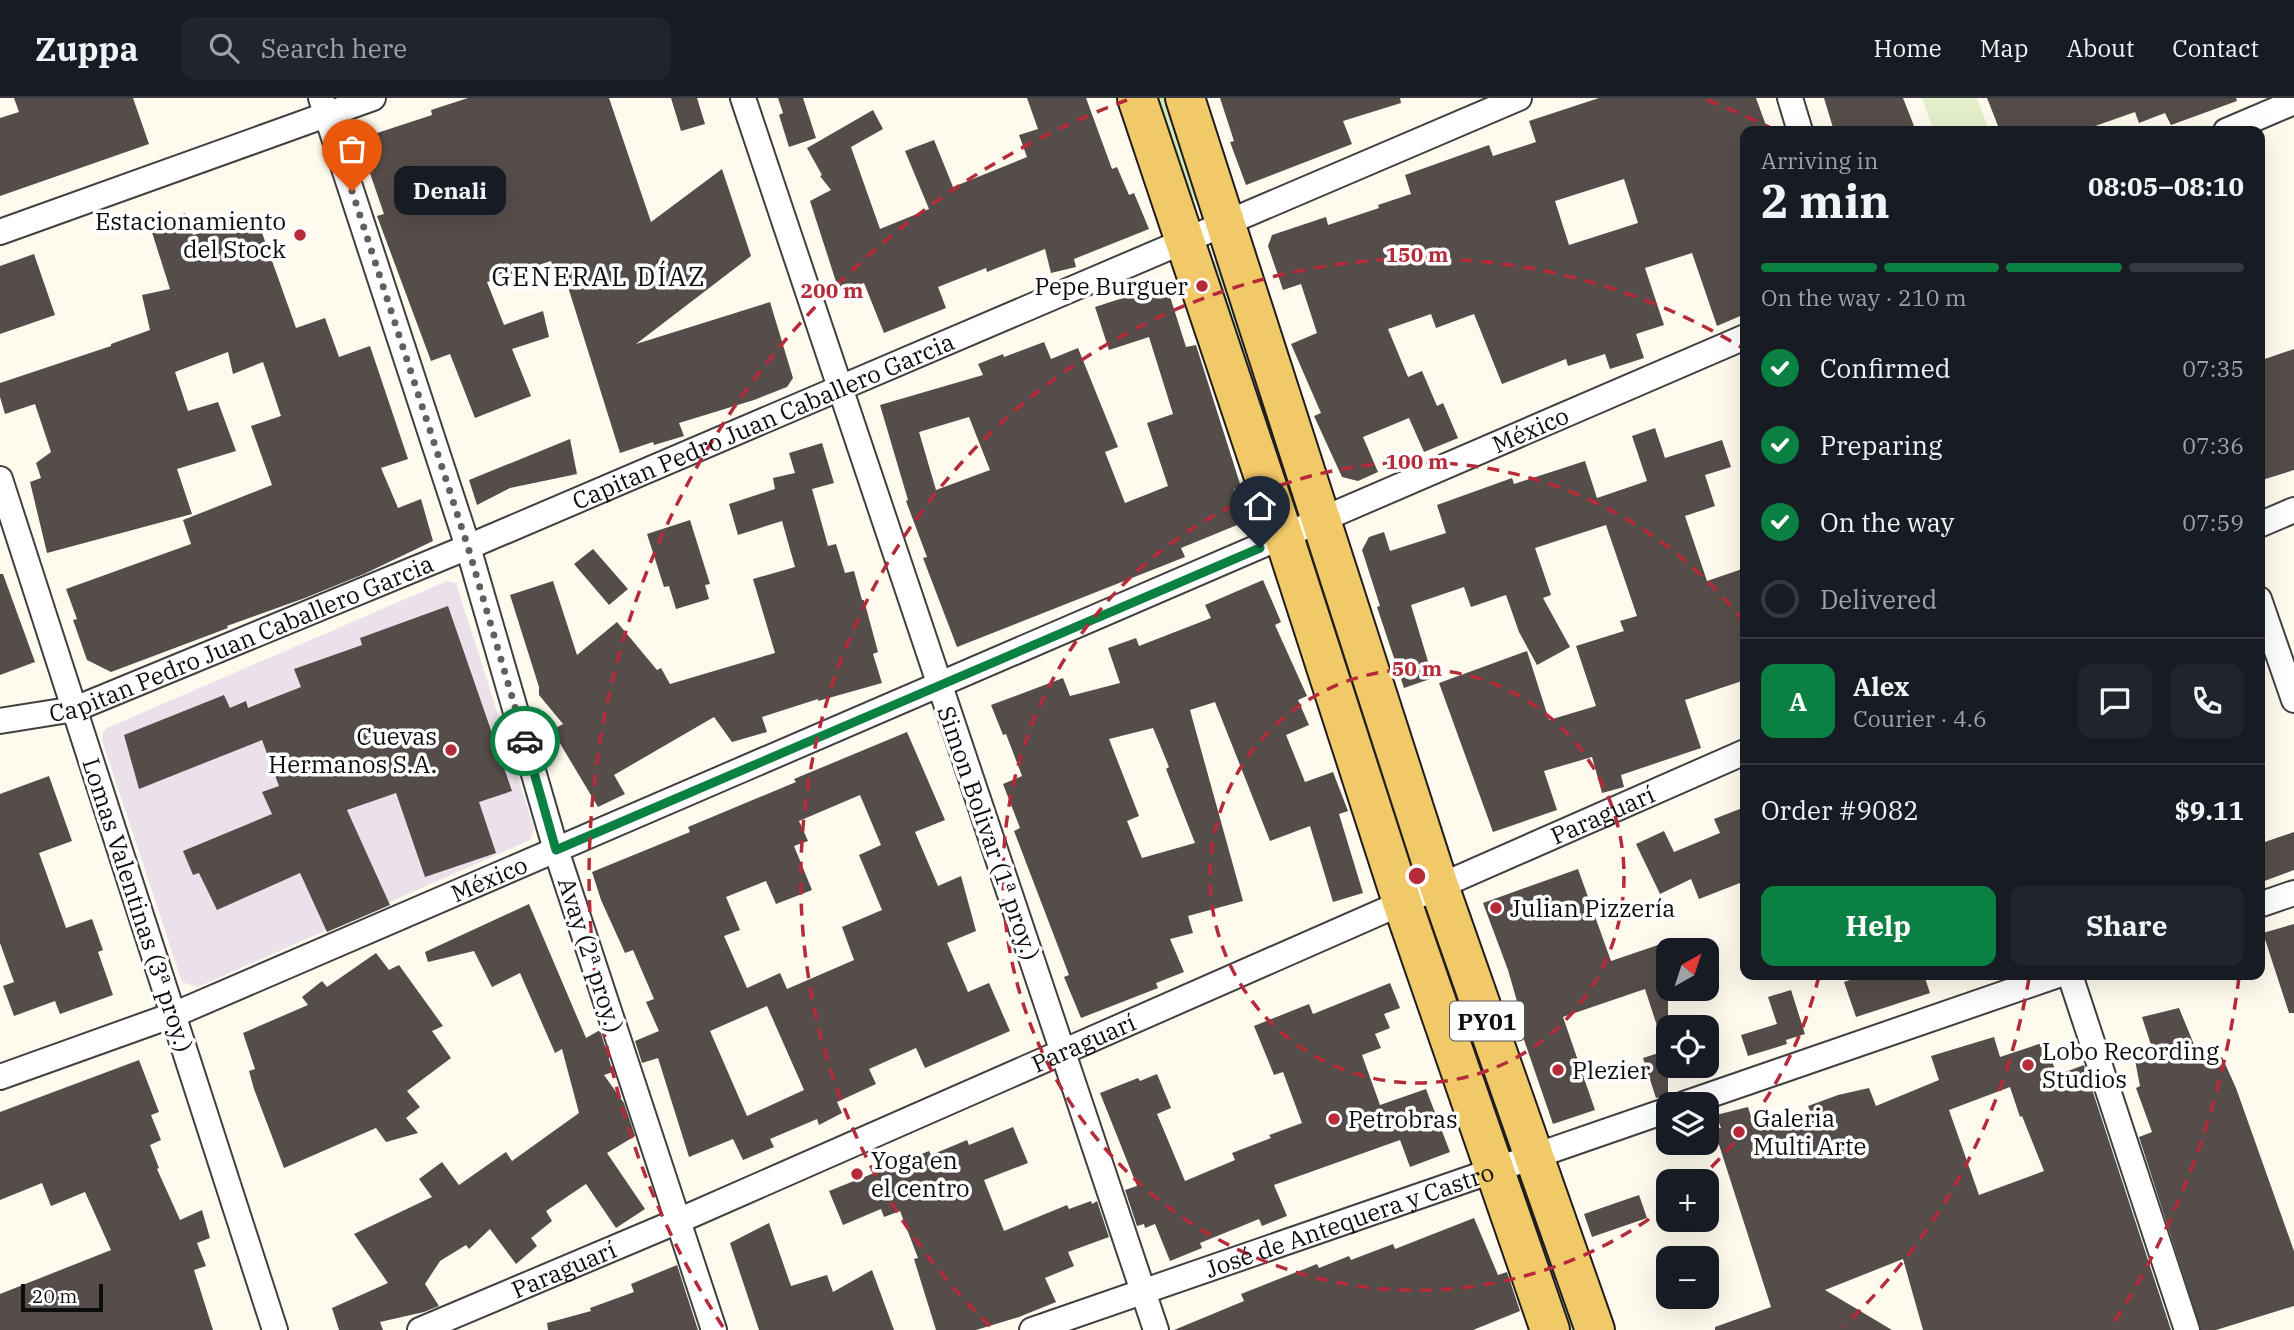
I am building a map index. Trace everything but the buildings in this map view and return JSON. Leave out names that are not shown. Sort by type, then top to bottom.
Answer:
[{"type":"main road","name":"PY01","points":[[1137,98],[1284,537],[1402,902],[1550,1330]]},
{"type":"main road","name":"PY01","points":[[1185,98],[1439,886],[1595,1330]]},
{"type":"street","points":[[0,232],[324,106],[373,98]]},
{"type":"street","name":"Simon Bolivar (1ª proy.)","points":[[743,98],[1156,1330]]},
{"type":"street","name":"Capitan Pedro Juan Caballero Garcia","points":[[0,721],[75,709],[468,547],[1519,98]]},
{"type":"street","points":[[1790,98],[1798,126]]},
{"type":"street","points":[[2238,126],[2294,102]]},
{"type":"street","name":"Avay (2ª proy.)","points":[[324,106],[468,547],[556,850],[714,1330]]},
{"type":"street","name":"México","points":[[0,1077],[173,1015],[1740,340]]},
{"type":"street","name":"Lomas Valentinas (3ª proy.)","points":[[0,480],[275,1330]]},
{"type":"street","points":[[2265,522],[2294,510]]},
{"type":"street","points":[[2265,616],[2294,701]]},
{"type":"street","name":"Paraguarí","points":[[420,1330],[678,1221],[1740,754]]},
{"type":"street","points":[[2265,903],[2294,893]]},
{"type":"street","points":[[1719,1092],[2044,980]]},
{"type":"street","points":[[2072,980],[2187,1330]]},
{"type":"street","name":"José de Antequera y Castro","points":[[1032,1330],[1656,1114]]},
{"type":"shaded area","points":[[447,581],[456,583],[534,828],[530,840],[198,987],[182,982],[102,740],[103,732]]},
{"type":"green space","points":[[1158,98],[1170,98],[1200,201],[1192,198]]},
{"type":"green space","points":[[1922,98],[1977,98],[1987,126],[1932,126]]},
{"type":"green space","points":[[1218,259],[1296,499],[1290,499],[1214,268],[1213,263]]},
{"type":"green space","points":[[1316,557],[1414,864],[1408,864],[1310,561]]},
{"type":"green space","points":[[1526,1190],[1578,1330],[1566,1330],[1521,1193]]},
{"type":"way so far","points":[[352,191],[468,547],[525,741]]},
{"type":"place","name":"Denali","points":[[352,191]]},
{"type":"place","name":"Estacionamiento del Stock","points":[[300,235]]},
{"type":"place","name":"Pepe Burguer","points":[[1202,286]]},
{"type":"place","name":"Cuevas Hermanos S.A.","points":[[451,750]]},
{"type":"place","name":"Julian Pizzería","points":[[1496,908]]},
{"type":"place","name":"Lobo Recording Studios","points":[[2028,1065]]},
{"type":"place","name":"Plezier","points":[[1558,1070]]},
{"type":"place","name":"Petrobras","points":[[1334,1119]]},
{"type":"place","name":"Galeria Multi Arte","points":[[1739,1132]]},
{"type":"place","name":"Yoga en el centro","points":[[857,1174]]},
{"type":"district","name":"GENERAL DÍAZ","points":[[599,276]]},
{"type":"route","points":[[525,741],[556,850],[1260,548]]}]
